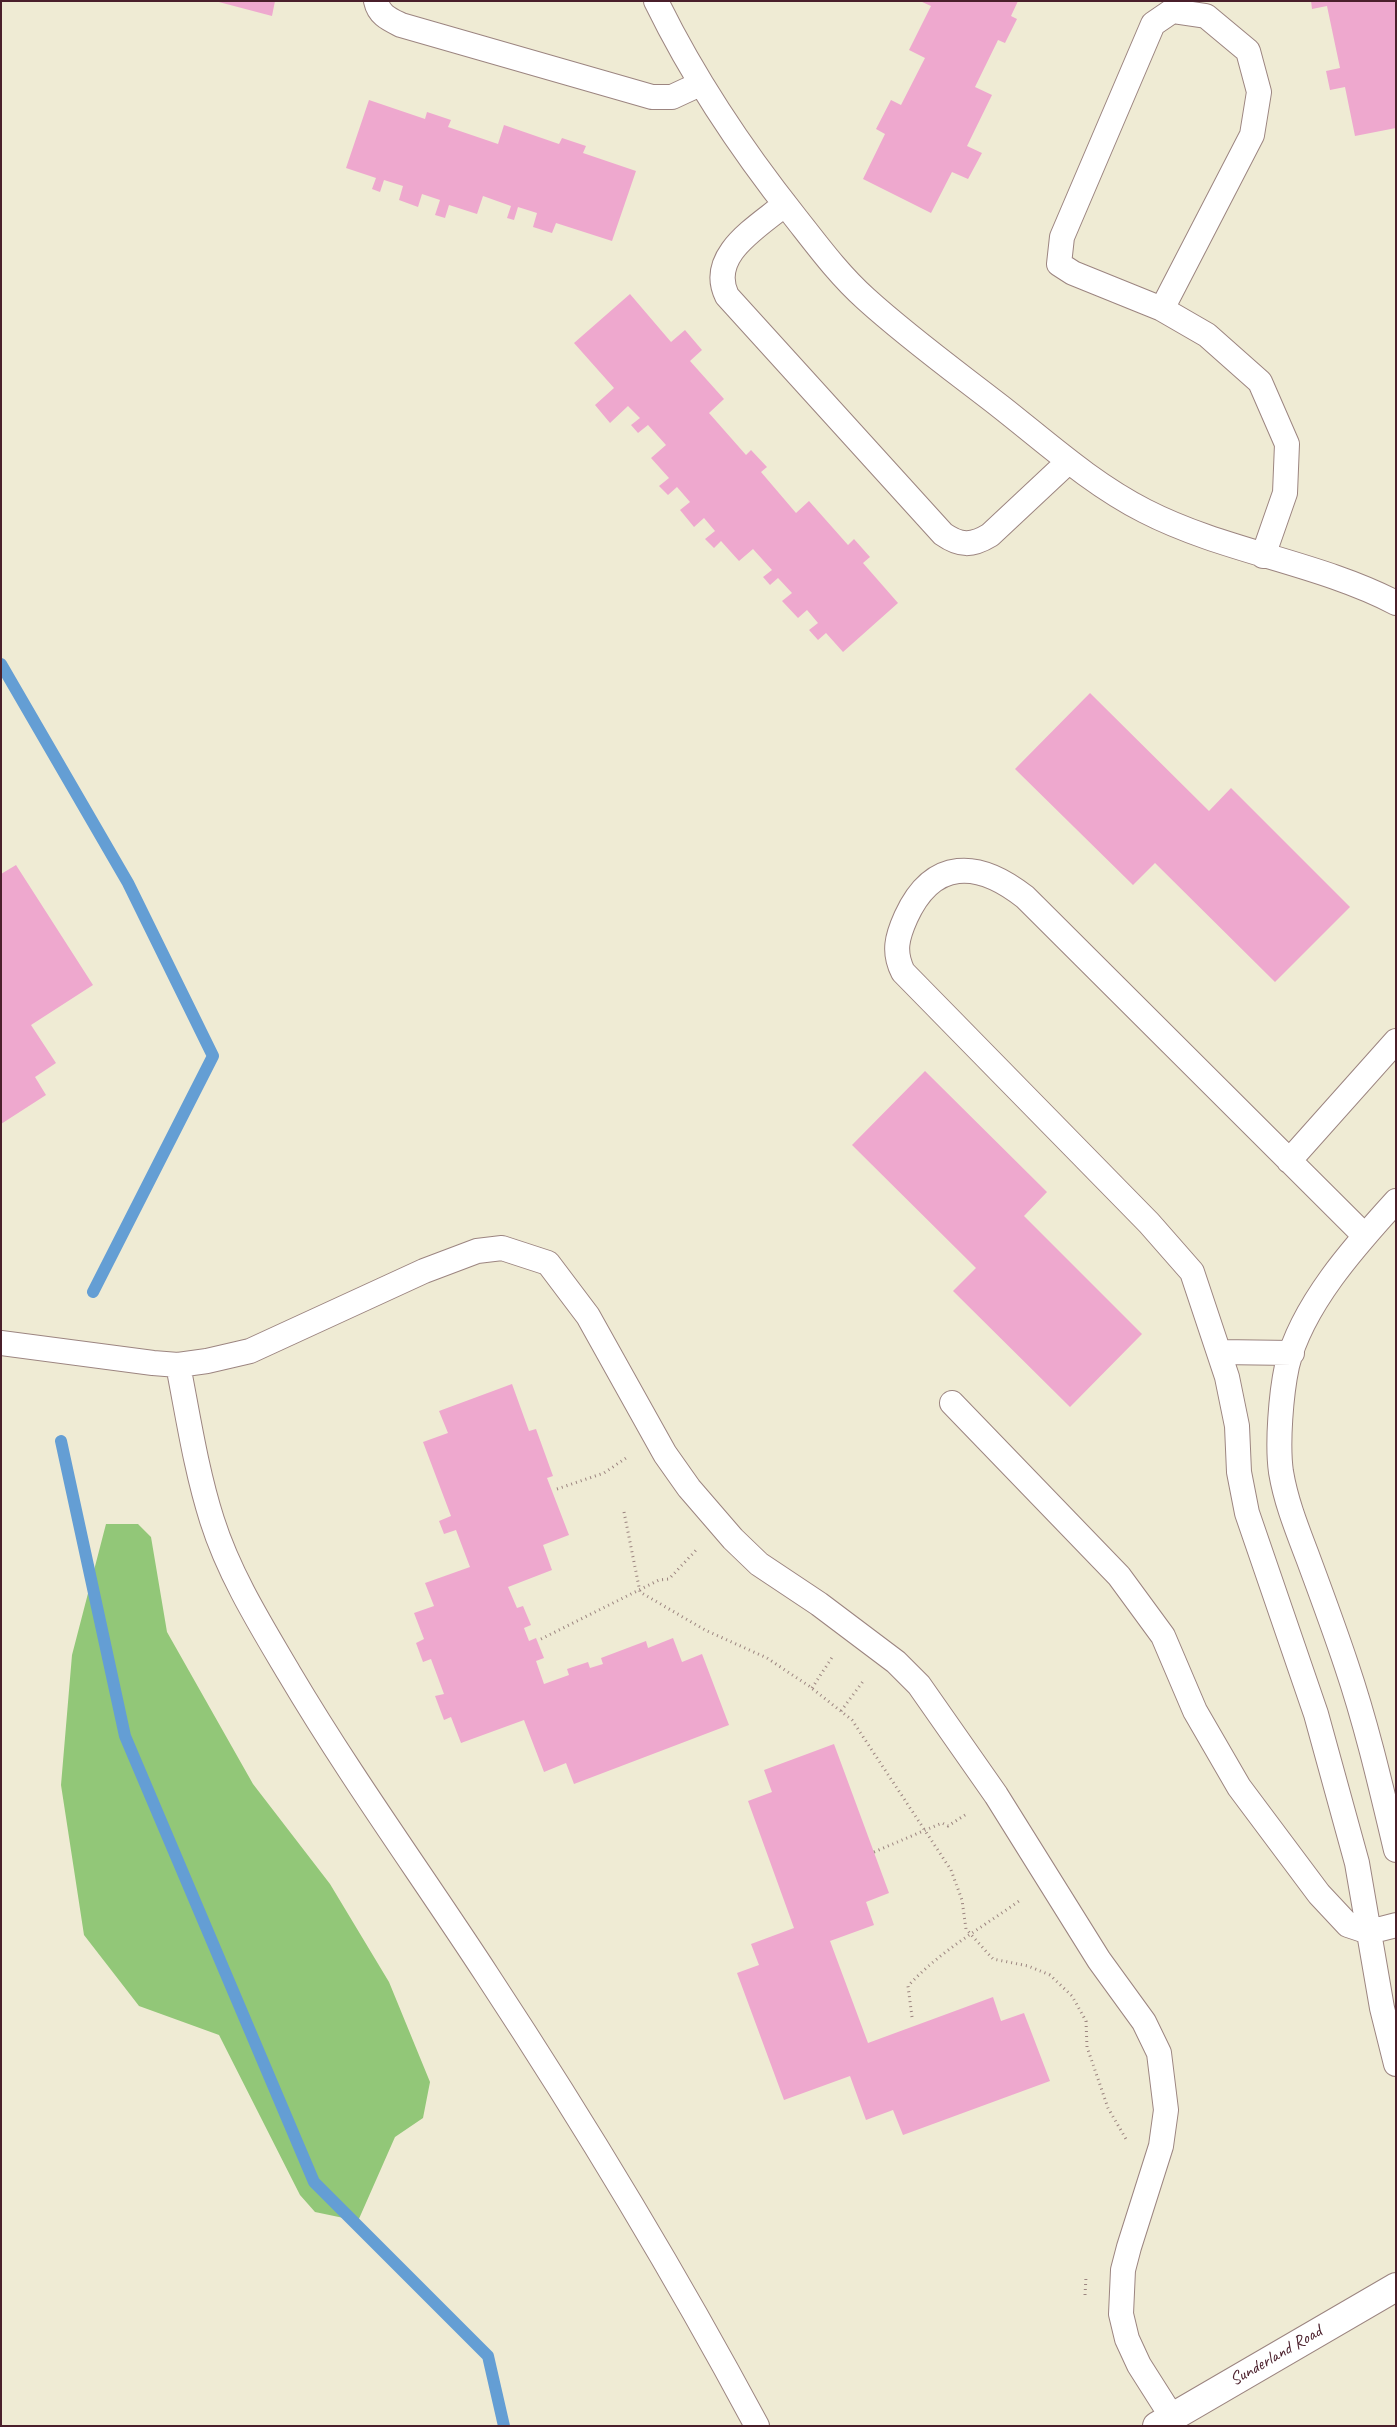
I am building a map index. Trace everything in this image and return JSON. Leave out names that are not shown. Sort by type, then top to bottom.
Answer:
[{"type":"street","name":"Sunderland Road","points":[[1164,2421],[1396,2287]]},
{"type":"lane","points":[[376,1],[378,10],[388,19],[401,25],[652,98],[672,97],[700,84]]},
{"type":"lane","points":[[656,1],[681,53],[724,121],[785,204],[835,267],[866,299],[1068,462],[1143,510],[1202,536],[1375,592],[1396,604]]},
{"type":"lane","points":[[1162,309],[1252,135],[1259,92],[1248,51],[1206,16],[1172,11],[1153,24],[1062,238],[1059,264],[1073,273],[1162,309],[1207,335],[1260,382],[1287,444],[1285,493],[1263,556]]},
{"type":"lane","points":[[785,204],[732,249],[721,271],[721,284],[727,296],[943,534],[954,542],[966,545],[978,543],[990,535],[1068,462]]},
{"type":"lane","points":[[1364,1235],[1025,897],[1006,882],[989,874],[972,871],[956,872],[928,883],[918,896],[899,932],[896,946],[897,961],[903,972],[1149,1223],[1192,1272],[1220,1352],[1237,1426],[1239,1472],[1247,1513],[1316,1714],[1357,1863],[1382,2008],[1396,2064]]},
{"type":"lane","points":[[1289,1161],[1396,1041]]},
{"type":"lane","points":[[1396,1201],[1364,1235],[1331,1278],[1298,1334],[1287,1365],[1282,1402],[1280,1470],[1288,1505],[1324,1602],[1367,1728],[1396,1850]]},
{"type":"lane","points":[[1,1343],[178,1365],[207,1361],[250,1351],[424,1271],[477,1251],[502,1248],[532,1256],[548,1263],[588,1316],[665,1454],[689,1488],[720,1524],[759,1564],[819,1604],[896,1662],[919,1685],[996,1795],[1100,1960],[1144,2022],[1159,2054],[1166,2110],[1161,2146],[1125,2263],[1120,2293],[1121,2314],[1127,2339],[1164,2421]]},
{"type":"lane","points":[[1220,1352],[1292,1353]]},
{"type":"lane","points":[[178,1365],[198,1468],[212,1521],[237,1580],[263,1629],[336,1748],[500,1995],[619,2183],[757,2426]]},
{"type":"lane","points":[[952,1404],[1119,1576],[1163,1636],[1195,1711],[1239,1788],[1319,1894],[1348,1925],[1370,1932],[1396,1925]]},
{"type":"path","points":[[557,1489],[604,1473]]},
{"type":"path","points":[[624,1512],[640,1592],[705,1630],[767,1658],[812,1688],[852,1720],[951,1870],[962,1900],[966,1929],[993,1959],[1028,1966],[1050,1975],[1072,1996],[1086,2021],[1088,2047],[1108,2108],[1127,2140],[1128,2149]]},
{"type":"path","points":[[541,1639],[640,1592],[659,1580],[668,1579],[720,1524]]},
{"type":"path","points":[[812,1688],[820,1675]]},
{"type":"path","points":[[841,1711],[850,1697]]},
{"type":"path","points":[[874,1852],[942,1823],[948,1826]]},
{"type":"path","points":[[912,2017],[908,1986],[922,1970],[952,1945],[996,1918]]},
{"type":"path","points":[[1086,2305],[1084,2285],[1088,2268]]},
{"type":"green space","points":[[106,1524],[138,1524],[151,1537],[167,1632],[253,1784],[330,1884],[389,1982],[430,2082],[423,2118],[395,2137],[358,2221],[315,2212],[300,2195],[219,2035],[139,2006],[84,1935],[61,1785],[72,1655]]},
{"type":"building","points":[[215,1],[275,1],[272,16]]},
{"type":"building","points":[[920,1],[1018,1],[1011,16],[1017,19],[1005,43],[998,40],[975,87],[992,95],[967,146],[982,153],[968,179],[952,172],[931,213],[863,179],[885,134],[876,129],[891,100],[901,105],[925,58],[909,50],[931,6]]},
{"type":"building","points":[[1311,1],[1396,1],[1396,128],[1355,136],[1345,87],[1330,90],[1326,71],[1340,68],[1327,6],[1312,9]]},
{"type":"building","points":[[369,100],[425,119],[427,112],[451,120],[448,127],[498,144],[504,125],[559,144],[562,138],[586,146],[583,153],[636,171],[612,241],[556,223],[552,233],[533,227],[537,213],[518,207],[514,220],[507,218],[511,206],[483,196],[477,214],[449,205],[445,218],[435,215],[440,200],[422,194],[418,207],[399,200],[403,186],[384,180],[380,192],[372,189],[376,178],[346,168]]},
{"type":"building","points":[[630,294],[671,342],[685,330],[702,350],[690,361],[724,399],[709,413],[746,455],[751,450],[767,467],[761,472],[796,513],[809,501],[848,545],[854,539],[870,557],[863,563],[898,603],[843,652],[826,633],[818,640],[809,630],[818,623],[807,610],[798,618],[782,601],[792,593],[778,578],[770,585],[763,577],[772,570],[753,549],[739,561],[721,541],[714,548],[705,539],[715,531],[704,518],[694,527],[680,510],[690,502],[677,487],[668,495],[659,486],[669,478],[651,458],[666,445],[648,425],[638,433],[631,425],[640,418],[628,406],[610,423],[595,405],[614,388],[574,343]]},
{"type":"building","points":[[1090,693],[1209,811],[1231,788],[1350,907],[1275,982],[1155,863],[1133,885],[1015,769]]},
{"type":"building","points":[[16,865],[93,985],[31,1025],[56,1063],[35,1077],[46,1095],[1,1124],[1,874]]},
{"type":"building","points":[[925,1071],[1047,1192],[1024,1216],[1142,1334],[1070,1407],[953,1291],[976,1268],[852,1145]]},
{"type":"building","points":[[512,1384],[529,1431],[536,1429],[553,1476],[547,1478],[569,1535],[543,1545],[552,1570],[508,1587],[517,1608],[523,1606],[531,1625],[524,1628],[529,1641],[536,1638],[544,1658],[536,1661],[544,1684],[569,1675],[567,1669],[588,1662],[590,1668],[603,1664],[601,1658],[646,1641],[648,1648],[673,1638],[682,1662],[702,1654],[729,1725],[574,1784],[566,1763],[544,1772],[524,1720],[461,1743],[451,1717],[444,1720],[435,1696],[444,1694],[431,1659],[423,1662],[416,1643],[424,1639],[414,1613],[434,1606],[425,1583],[470,1567],[456,1530],[444,1534],[439,1521],[451,1516],[423,1442],[448,1433],[439,1411]]},
{"type":"building","points":[[834,1744],[889,1893],[866,1902],[874,1925],[830,1941],[868,2043],[993,1997],[1001,2021],[1024,2013],[1050,2081],[903,2135],[893,2110],[866,2120],[850,2076],[784,2100],[737,1973],[759,1965],[751,1944],[794,1928],[748,1801],[772,1792],[764,1770]]},
{"type":"waterway","points":[[1,664],[128,883],[213,1056],[93,1292]]},
{"type":"waterway","points":[[61,1441],[125,1736],[314,2182],[488,2356],[504,2426]]}]
